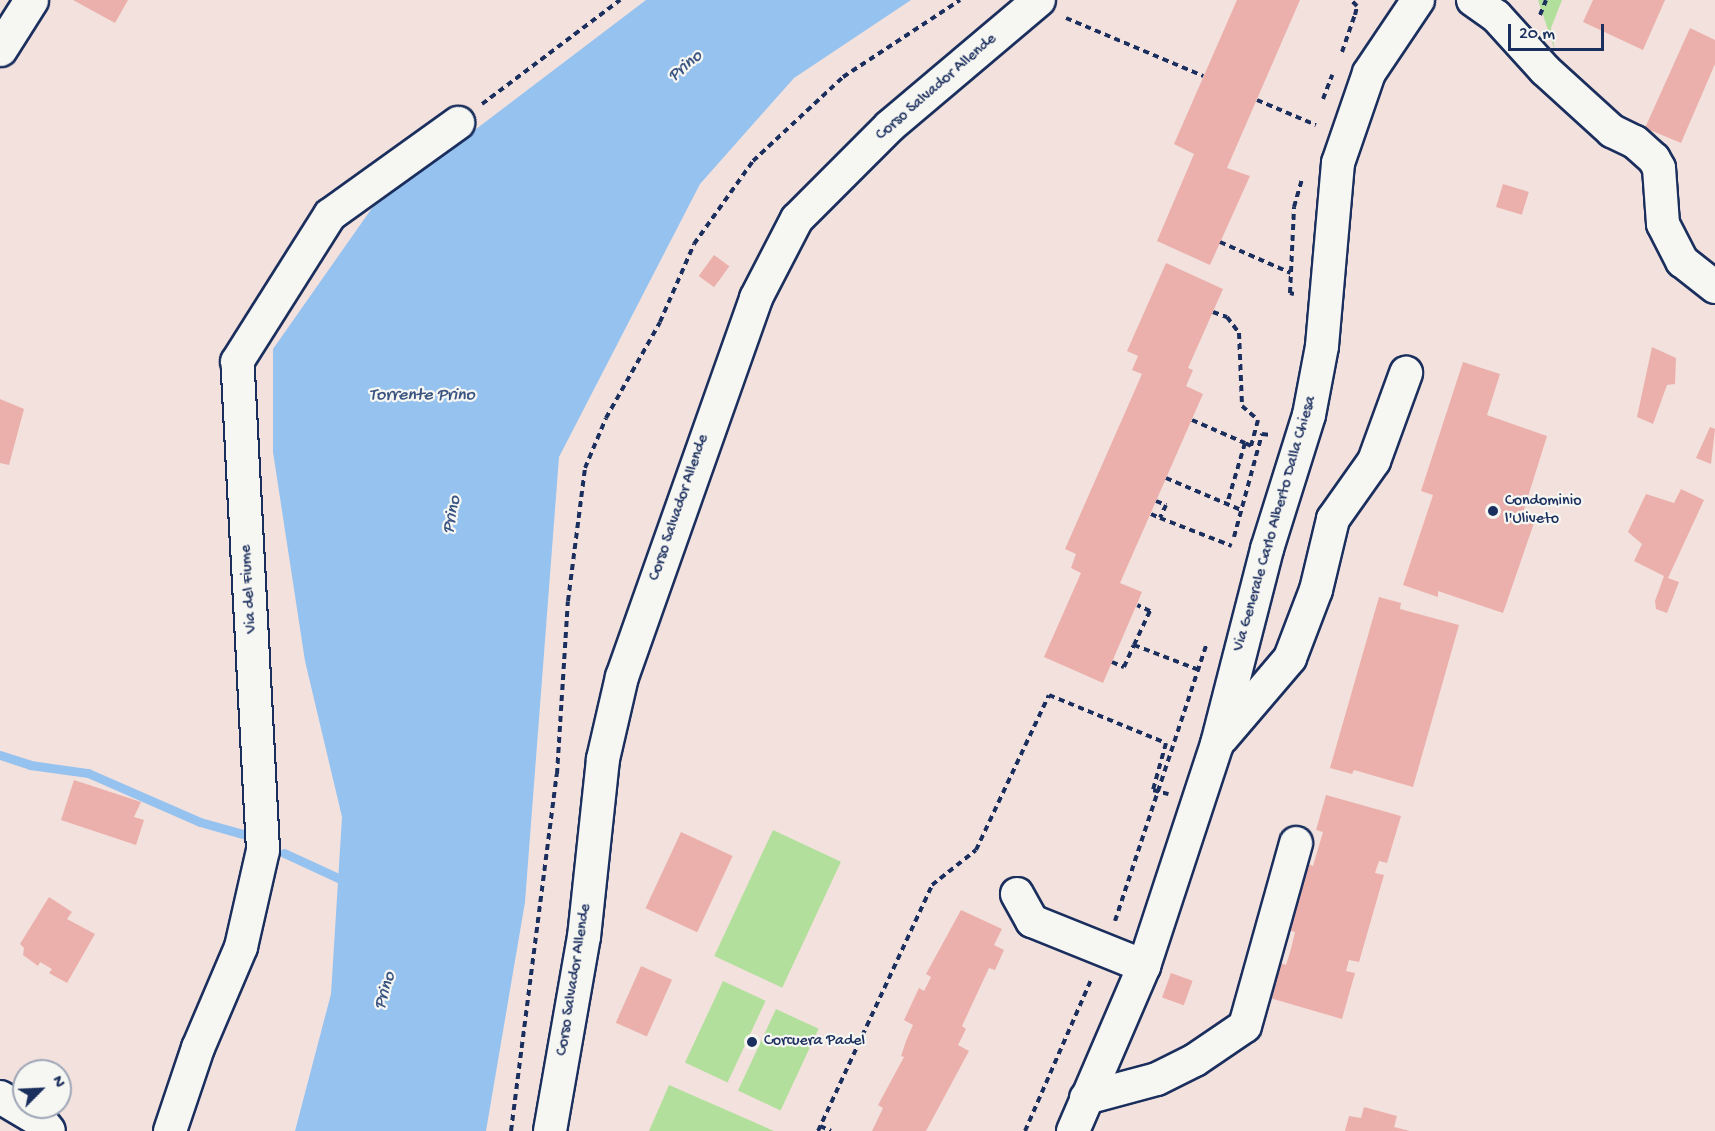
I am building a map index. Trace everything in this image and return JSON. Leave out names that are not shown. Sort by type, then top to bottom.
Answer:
[{"type":"main road","points":[[0,49],[31,0]]},
{"type":"street","name":"Via Generale Carlo Alberto Dalla Chiesa","points":[[1073,1131],[1144,966],[1217,744],[1267,549],[1309,415],[1322,346],[1338,163],[1369,73],[1418,0]]},
{"type":"street","name":"Corso Salvador Allende","points":[[550,1131],[584,937],[603,759],[622,677],[756,298],[797,219],[890,126],[1036,2]]},
{"type":"street","points":[[1491,5],[1545,70],[1612,131],[1635,142],[1654,159],[1659,168],[1663,224],[1682,261],[1715,287]]},
{"type":"street","name":"Via del Fiume","points":[[170,1131],[198,1048],[241,947],[263,850],[237,362],[330,215],[458,123]]},
{"type":"street","name":"Via Generale Carlo Alberto Dalla Chiesa","points":[[1217,744],[1290,658],[1316,590],[1333,519],[1374,461],[1406,373]]},
{"type":"street","points":[[1086,1098],[1157,1079],[1195,1060],[1245,1026],[1296,843]]},
{"type":"street","points":[[1017,894],[1032,921],[1144,966]]},
{"type":"street","points":[[0,1097],[42,1122],[49,1131]]},
{"type":"path","points":[[458,123],[620,0]]},
{"type":"path","points":[[1341,54],[1357,6],[1351,0]]},
{"type":"path","points":[[1036,2],[1203,76]]},
{"type":"path","points":[[1321,105],[1336,64]]},
{"type":"path","points":[[1257,100],[1313,124]]},
{"type":"path","points":[[1313,134],[1319,115]]},
{"type":"path","points":[[1301,297],[1290,293],[1294,207],[1302,176]]},
{"type":"path","points":[[1220,242],[1291,273]]},
{"type":"path","points":[[1192,420],[1251,446],[1256,432],[1258,420],[1242,406],[1239,333],[1227,317],[1213,312]]},
{"type":"path","points":[[1256,432],[1274,435]]},
{"type":"path","points":[[1229,557],[1262,434]]},
{"type":"path","points":[[1227,504],[1245,443]]},
{"type":"path","points":[[1166,478],[1241,510]]},
{"type":"path","points":[[1156,501],[1166,505],[1160,518]]},
{"type":"path","points":[[1150,514],[1232,546]]},
{"type":"path","points":[[1112,662],[1124,667],[1150,611],[1137,605]]},
{"type":"path","points":[[1025,1131],[1104,950],[1160,792],[1209,636]]},
{"type":"path","points":[[1134,645],[1199,670]]},
{"type":"path","points":[[831,1131],[819,1129],[932,885],[976,850],[1049,695],[1166,743],[1152,790],[1197,802]]},
{"type":"green space","points":[[1538,0],[1562,0],[1551,28],[1555,51]]},
{"type":"green space","points":[[773,830],[841,862],[782,988],[714,956]]},
{"type":"green space","points":[[723,981],[766,1001],[728,1082],[685,1063]]},
{"type":"green space","points":[[776,1009],[819,1029],[781,1110],[738,1091]]},
{"type":"green space","points":[[669,1085],[774,1131],[649,1131]]},
{"type":"water","name":"Torrente Prino","points":[[646,0],[911,0],[794,78],[700,184],[559,457],[525,902],[486,1131],[295,1131],[331,994],[342,817],[305,661],[273,452],[273,349],[372,208]]},
{"type":"building","points":[[73,0],[128,0],[115,23]]},
{"type":"building","points":[[1237,0],[1300,0],[1227,168],[1250,176],[1210,265],[1157,241],[1194,154],[1174,144]]},
{"type":"building","points":[[1593,0],[1665,0],[1643,50],[1583,22]]},
{"type":"building","points":[[1690,28],[1715,40],[1715,64],[1681,143],[1645,128]]},
{"type":"building","points":[[1503,184],[1529,192],[1522,215],[1496,207]]},
{"type":"building","points":[[714,255],[729,266],[714,287],[699,276]]},
{"type":"building","points":[[1166,263],[1223,289],[1188,368],[1193,370],[1186,386],[1203,394],[1120,583],[1142,592],[1103,683],[1044,657],[1081,573],[1071,568],[1076,554],[1065,549],[1142,374],[1132,370],[1138,356],[1127,351]]},
{"type":"building","points":[[1652,347],[1676,358],[1675,384],[1667,385],[1653,424],[1637,417]]},
{"type":"building","name":"Condominio l'Uliveto","points":[[1463,362],[1500,374],[1487,415],[1547,436],[1521,519],[1534,523],[1503,613],[1438,591],[1438,597],[1403,585],[1433,495],[1421,491]]},
{"type":"building","points":[[0,399],[24,409],[9,465],[0,463]]},
{"type":"building","points":[[1710,427],[1715,429],[1711,464],[1696,458]]},
{"type":"building","points":[[1681,489],[1704,500],[1668,578],[1679,582],[1667,613],[1656,609],[1655,601],[1664,576],[1634,561],[1642,544],[1628,532],[1646,494],[1674,503]]},
{"type":"building","points":[[1379,597],[1401,603],[1400,609],[1459,625],[1413,787],[1354,770],[1352,774],[1330,768]]},
{"type":"building","points":[[74,780],[141,802],[134,817],[144,820],[136,845],[61,820]]},
{"type":"building","points":[[1326,795],[1401,816],[1387,863],[1379,861],[1375,873],[1384,875],[1359,962],[1349,960],[1346,971],[1355,973],[1342,1019],[1270,998],[1280,963],[1286,965],[1291,949],[1295,932],[1288,930],[1308,864],[1313,866],[1323,832],[1316,830]]},
{"type":"building","points":[[681,832],[733,856],[697,932],[646,908]]},
{"type":"building","points":[[49,897],[72,912],[67,919],[95,934],[67,983],[49,973],[52,969],[40,962],[38,966],[23,955],[24,948],[20,944]]},
{"type":"building","points":[[961,910],[1002,929],[994,945],[1004,950],[995,970],[989,968],[962,1026],[966,1029],[958,1045],[969,1051],[926,1131],[872,1131],[883,1108],[878,1105],[904,1057],[901,1056],[913,1025],[904,1020],[919,988],[924,991],[931,977],[926,974]]},
{"type":"building","points":[[641,966],[672,980],[647,1036],[616,1023]]},
{"type":"building","points":[[1171,973],[1193,981],[1184,1005],[1162,997]]},
{"type":"building","points":[[1364,1107],[1397,1116],[1394,1127],[1410,1131],[1345,1131],[1349,1116],[1361,1118]]},
{"type":"waterway","points":[[0,755],[30,765],[88,773],[200,822],[243,834]]},
{"type":"waterway","points":[[284,853],[349,883]]},
{"type":"place","name":"Condominio l'Uliveto","points":[[1493,511]]},
{"type":"place","name":"Corcuera Padel","points":[[752,1042]]},
{"type":"water label","name":"Prino","points":[[686,67]]},
{"type":"water label","name":"Prino","points":[[453,515]]},
{"type":"water label","name":"Prino","points":[[386,991]]}]
